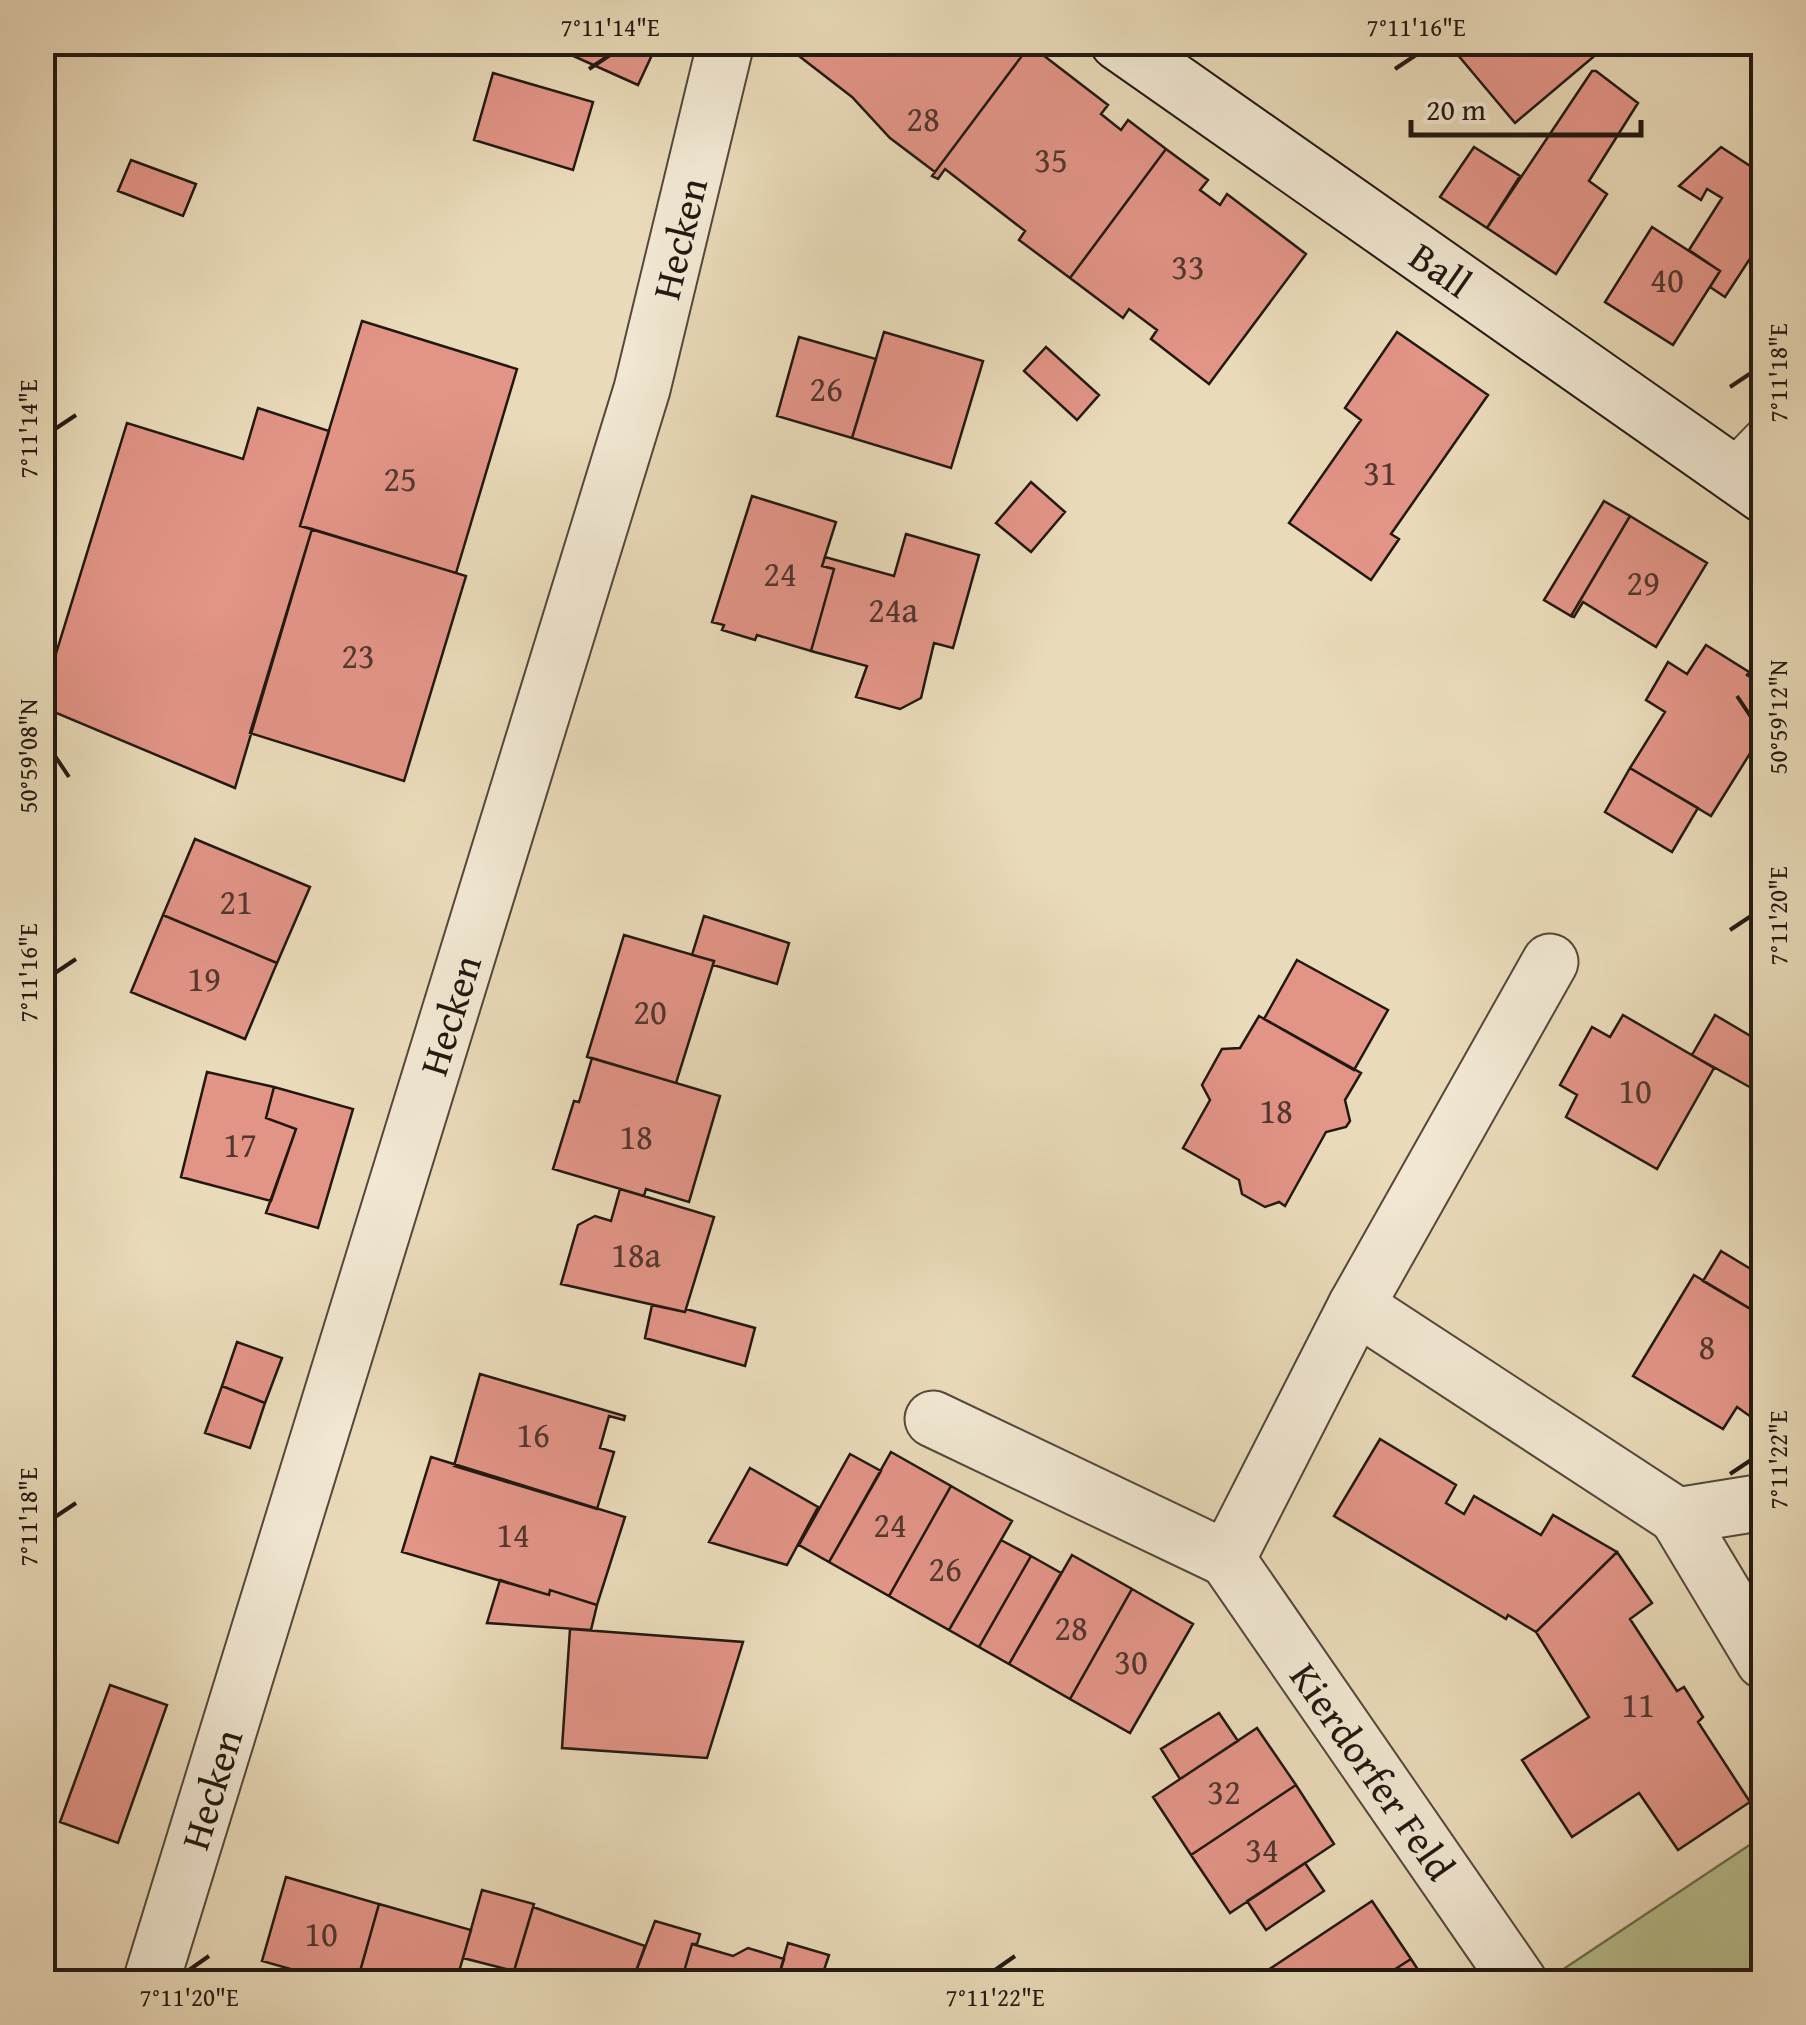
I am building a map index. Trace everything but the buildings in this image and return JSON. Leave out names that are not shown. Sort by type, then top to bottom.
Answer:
[{"type":"street","name":"Hecken","points":[[152,1982],[642,389],[726,42]]},
{"type":"street","name":"Ball","points":[[1118,42],[1745,483]]},
{"type":"street","points":[[1226,1559],[1356,1306],[1550,962]]},
{"type":"street","points":[[1356,1306],[1677,1516],[1764,1661]]},
{"type":"street","name":"Kierdorfer Feld","points":[[932,1420],[1226,1559],[1519,1982]]},
{"type":"street","points":[[1677,1516],[1764,1502]]},
{"type":"lane","points":[[1745,483],[1764,432]]},
{"type":"green space","points":[[1763,1836],[1763,1982],[1557,1982],[1553,1976]]}]
